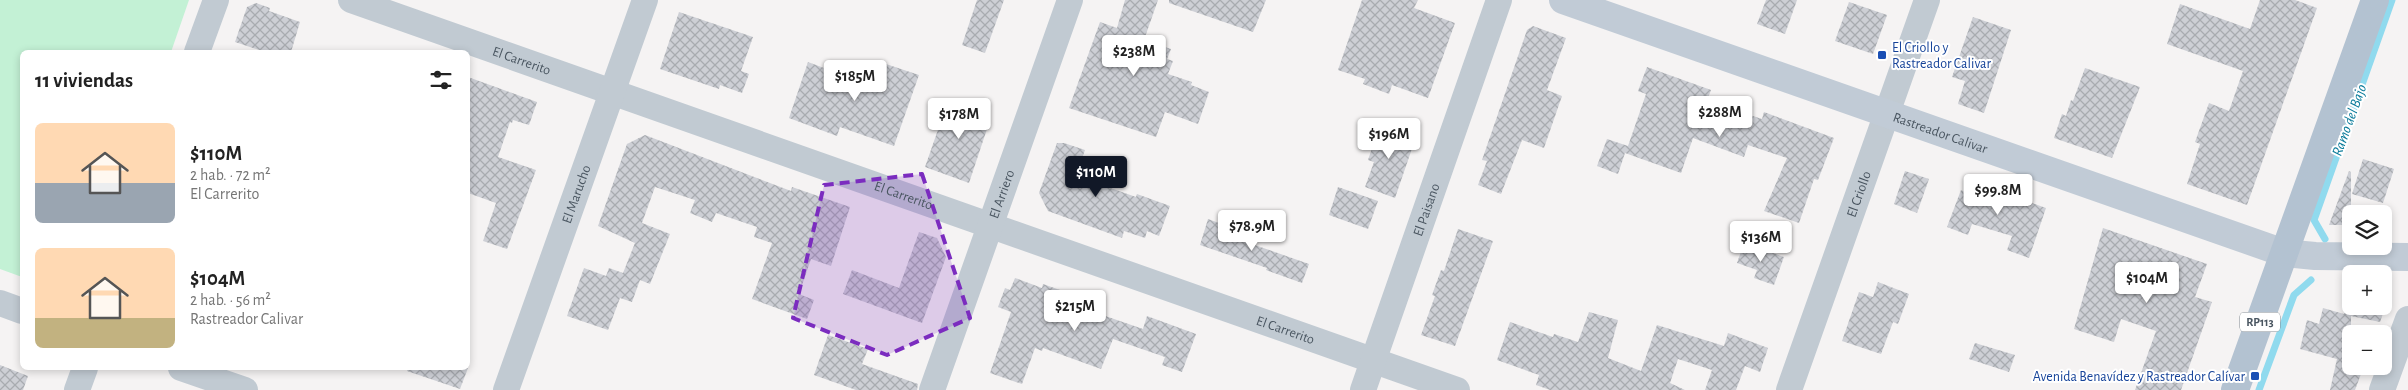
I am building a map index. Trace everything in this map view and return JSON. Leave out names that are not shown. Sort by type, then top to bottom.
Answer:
[{"type":"main road","name":"Rastreador Calivar","points":[[1564,0],[2284,253],[2315,256],[2408,257]]},
{"type":"main road","name":"RP113","points":[[2235,390],[2375,0]]},
{"type":"street","points":[[198,50],[216,0]]},
{"type":"street","name":"El Carrerito","points":[[351,0],[1458,390]]},
{"type":"street","name":"El Marucho","points":[[506,390],[645,0]]},
{"type":"street","name":"El Arriero","points":[[932,390],[1070,0]]},
{"type":"street","name":"El Paisano","points":[[1363,390],[1500,0]]},
{"type":"street","name":"El Criollo","points":[[1789,390],[1927,0]]},
{"type":"street","points":[[0,304],[20,310]]},
{"type":"street","points":[[2382,390],[2408,319]]},
{"type":"street","points":[[77,390],[84,370]]},
{"type":"street","points":[[187,370],[245,390]]},
{"type":"highlighted area","points":[[922,174],[970,318],[887,355],[793,318],[824,185]]},
{"type":"green space","points":[[0,0],[189,0],[172,50],[20,50],[20,276],[0,269]]},
{"type":"building","points":[[977,0],[1004,0],[985,53],[962,45]]},
{"type":"building","points":[[1125,0],[1158,0],[1144,40],[1171,49],[1167,59],[1173,61],[1168,74],[1192,82],[1191,85],[1209,92],[1198,124],[1165,112],[1156,137],[1069,108],[1100,22],[1117,28]]},
{"type":"building","points":[[1169,0],[1266,0],[1253,32],[1169,3]]},
{"type":"building","points":[[1362,0],[1418,0],[1414,8],[1455,23],[1428,98],[1392,85],[1389,94],[1363,84],[1365,79],[1338,70]]},
{"type":"building","points":[[1766,0],[1797,0],[1785,34],[1757,24]]},
{"type":"building","points":[[2260,0],[2295,0],[2317,8],[2247,205],[2187,184],[2200,144],[2195,142],[2209,103],[2229,111],[2243,71],[2167,44],[2180,4],[2250,29]]},
{"type":"building","points":[[1849,2],[1887,15],[1873,54],[1835,41]]},
{"type":"building","points":[[256,3],[270,8],[269,11],[300,22],[292,50],[259,50],[235,42],[247,7]]},
{"type":"building","points":[[679,12],[753,37],[741,71],[749,74],[742,93],[720,85],[719,89],[660,69]]},
{"type":"building","points":[[1973,17],[2011,30],[1984,113],[1958,104],[1965,81],[1952,77]]},
{"type":"building","points":[[1533,26],[1566,38],[1547,90],[1562,96],[1544,148],[1522,140],[1501,194],[1478,185],[1487,161],[1482,160],[1527,30]]},
{"type":"building","points":[[808,62],[832,71],[831,74],[871,88],[880,62],[919,75],[894,146],[840,127],[837,136],[789,118]]},
{"type":"building","points":[[1647,67],[1711,90],[1707,101],[1762,119],[1764,112],[1834,138],[1818,180],[1814,179],[1799,223],[1764,211],[1787,158],[1748,145],[1744,157],[1693,138],[1681,173],[1625,153],[1618,174],[1597,166],[1607,139],[1628,146],[1646,94],[1638,91]]},
{"type":"building","points":[[2085,68],[2140,87],[2112,158],[2054,138],[2062,114],[2066,116]]},
{"type":"building","points":[[470,78],[537,102],[529,125],[513,120],[512,123],[510,122],[498,157],[536,170],[507,249],[483,241],[496,203],[470,194]]},
{"type":"building","points":[[949,98],[990,112],[990,120],[969,183],[925,167]]},
{"type":"building","points":[[1380,124],[1416,137],[1395,198],[1365,187],[1374,162],[1368,160]]},
{"type":"building","points":[[645,135],[791,191],[792,187],[850,207],[831,266],[811,259],[799,294],[814,300],[807,319],[752,299],[772,243],[754,237],[757,227],[716,213],[712,222],[690,213],[695,200],[655,187],[642,223],[670,234],[650,284],[640,280],[632,302],[620,298],[608,330],[567,316],[584,268],[606,276],[609,268],[623,273],[635,243],[598,226],[627,144]]},
{"type":"building","points":[[1057,143],[1064,143],[1085,150],[1080,164],[1105,172],[1102,185],[1136,197],[1137,194],[1170,206],[1159,236],[1147,231],[1145,238],[1124,231],[1122,238],[1048,211],[1039,193]]},
{"type":"building","points":[[2363,159],[2394,169],[2383,203],[2352,194]]},
{"type":"building","points":[[1905,171],[1929,179],[1917,213],[1894,204]]},
{"type":"building","points":[[2349,171],[2351,172],[2351,205],[2342,205],[2342,225],[2329,225]]},
{"type":"building","points":[[1969,181],[2046,208],[2029,258],[2007,250],[2012,236],[1972,224],[1968,235],[1947,227],[1961,190],[1965,192]]},
{"type":"building","points":[[1338,187],[1378,201],[1368,229],[1329,215]]},
{"type":"building","points":[[1208,219],[1235,229],[1232,237],[1309,264],[1302,283],[1266,270],[1267,268],[1200,245]]},
{"type":"building","points":[[2103,228],[2207,264],[2195,297],[2212,302],[2181,390],[2135,390],[2156,331],[2121,319],[2114,342],[2074,329]]},
{"type":"building","points":[[1458,229],[1493,241],[1455,346],[1421,335],[1435,296],[1432,295],[1441,270],[1444,271]]},
{"type":"building","points":[[919,232],[937,238],[946,257],[922,323],[843,294],[852,270],[899,288]]},
{"type":"building","points":[[1744,243],[1784,257],[1774,285],[1754,278],[1757,270],[1737,263]]},
{"type":"building","points":[[1015,278],[1042,288],[1043,284],[1091,301],[1088,310],[1143,329],[1147,316],[1196,334],[1182,372],[1162,365],[1165,357],[1113,339],[1101,369],[1043,348],[1042,351],[1035,348],[1022,384],[990,373],[1011,312],[998,307],[1005,288],[1010,290]]},
{"type":"building","points":[[1878,282],[1909,294],[1898,324],[1893,322],[1881,354],[1842,341],[1859,292],[1873,297]]},
{"type":"building","points":[[2323,308],[2342,315],[2382,315],[2380,322],[2351,316],[2351,325],[2342,325],[2342,375],[2361,375],[2355,390],[2330,390],[2337,359],[2300,349],[2307,320],[2319,324]]},
{"type":"building","points":[[1589,312],[1618,320],[1608,358],[1641,371],[1657,325],[1724,346],[1728,333],[1768,348],[1760,372],[1745,366],[1736,390],[1705,390],[1712,370],[1678,359],[1670,383],[1685,390],[1550,390],[1536,385],[1539,375],[1497,360],[1510,322],[1553,337],[1554,334],[1578,342]]},
{"type":"building","points":[[828,335],[868,349],[862,364],[918,384],[917,390],[856,390],[814,375]]},
{"type":"building","points":[[1975,343],[2015,355],[2009,372],[1969,359]]},
{"type":"building","points":[[0,365],[28,376],[23,390],[0,390]]},
{"type":"building","points":[[407,370],[467,370],[460,389]]},
{"type":"waterway","name":"Ramo del Bajo","points":[[2325,239],[2314,220],[2392,0]]},
{"type":"waterway","name":"Ramo del Bajo","points":[[2259,390],[2294,295],[2311,280]]},
{"type":"place","name":"El Criollo y Rastreador Calivar","points":[[1882,55]]},
{"type":"place","name":"Avenida Benavídez y Rastreador Calívar","points":[[2255,376]]}]
